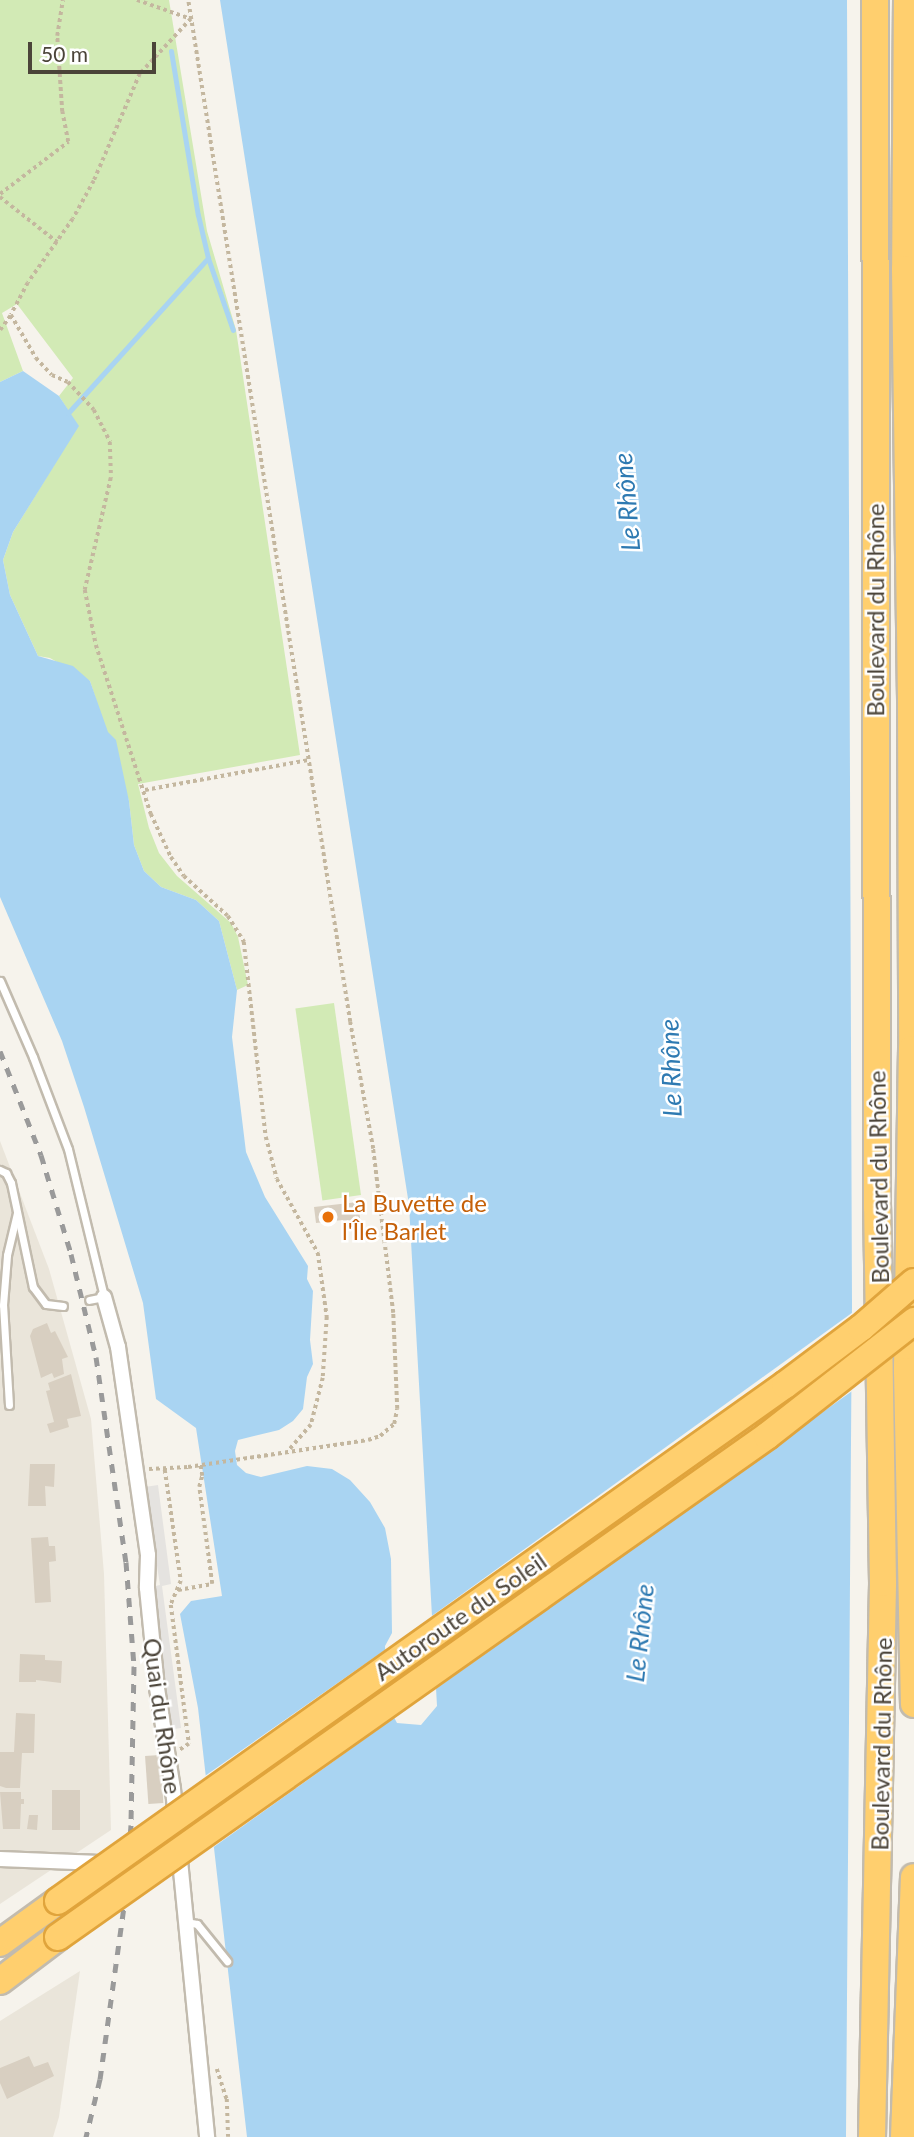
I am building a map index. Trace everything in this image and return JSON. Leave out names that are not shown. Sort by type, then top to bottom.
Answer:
[{"type":"highway","name":"Boulevard du Rhône","points":[[872,2137],[883,1583],[879,1389],[882,1349],[877,1193],[875,0]]},
{"type":"highway","name":"Boulevard du Rhône","points":[[907,0],[905,269],[913,704],[913,1049],[907,1423],[914,1704]]},
{"type":"highway","points":[[876,495],[894,688],[894,1013],[897,1038],[913,1049],[895,1063],[889,1078],[892,1202],[882,1349]]},
{"type":"highway","name":"Autoroute du Soleil","points":[[0,1943],[785,1385],[860,1328],[914,1282]]},
{"type":"highway","name":"Autoroute du Soleil","points":[[0,1981],[58,1937],[767,1436],[914,1321]]},
{"type":"highway","name":"Boulevard du Rhône","points":[[904,2137],[914,1877]]},
{"type":"street","name":"Quai du Rhône","points":[[104,1297],[118,1347],[148,1555],[147,1588],[157,1688],[173,1790],[174,1864],[186,1922],[207,2137]]},
{"type":"street","points":[[0,1859],[100,1863]]},
{"type":"lane","points":[[0,981],[68,1149],[104,1297],[89,1300]]},
{"type":"lane","points":[[0,1170],[9,1177],[33,1287],[46,1304],[63,1306]]},
{"type":"lane","points":[[9,1405],[3,1306],[7,1255],[17,1213]]},
{"type":"lane","points":[[186,1922],[201,1928],[228,1961]]},
{"type":"path","points":[[57,242],[0,195],[68,142],[62,112],[57,36],[63,0]]},
{"type":"path","points":[[137,0],[191,19]]},
{"type":"path","points":[[166,1754],[188,1744],[171,1605],[181,1581],[165,1470],[380,1436],[394,1424],[397,1409],[393,1313],[373,1149],[350,1022],[188,0]]},
{"type":"path","points":[[0,330],[94,181],[140,74],[191,19]]},
{"type":"path","points":[[11,315],[36,358],[52,374],[68,382],[94,410],[110,442],[111,478],[85,590],[100,657],[151,814],[171,857],[184,876],[228,916],[244,942],[266,1138],[277,1179],[318,1253],[327,1317],[323,1378],[311,1425],[289,1451]]},
{"type":"path","points":[[145,790],[309,760]]},
{"type":"path","points":[[178,1590],[212,1584],[199,1487],[202,1476],[200,1464]]},
{"type":"shaded area","points":[[0,1141],[49,1269],[91,1419],[104,1574],[111,1830],[0,1904]]},
{"type":"shaded area","points":[[158,1485],[171,1584],[162,1586],[181,1728],[167,1730],[151,1587],[160,1585],[145,1487]]},
{"type":"shaded area","points":[[80,1971],[59,2117],[53,2137],[0,2137],[0,2021]]},
{"type":"green space","points":[[0,0],[169,0],[207,231],[236,330],[300,755],[138,784],[149,828],[159,853],[177,876],[231,923],[238,937],[248,985],[237,990],[219,921],[196,900],[161,887],[144,871],[134,845],[129,801],[90,681],[50,658],[38,656],[10,595],[3,560],[13,532],[78,426],[59,396],[73,378],[17,304],[2,313],[23,371],[0,382]]},
{"type":"green space","points":[[334,1003],[361,1195],[322,1201],[295,1008]]},
{"type":"water","name":"Le Rhône","points":[[220,0],[847,0],[852,1304],[846,2137],[247,2137],[198,1708],[180,1614],[191,1601],[222,1596],[196,1428],[156,1399],[143,1303],[84,1107],[62,1041],[0,897],[0,382],[23,371],[59,396],[79,426],[13,532],[3,560],[10,595],[38,656],[73,666],[90,681],[108,732],[116,740],[129,801],[134,845],[144,871],[161,887],[196,900],[219,921],[237,990],[232,1037],[246,1152],[265,1197],[308,1266],[307,1279],[313,1291],[310,1340],[313,1364],[307,1377],[303,1409],[293,1421],[279,1430],[238,1440],[235,1451],[237,1465],[246,1473],[261,1477],[307,1466],[332,1469],[350,1480],[370,1502],[385,1528],[391,1559],[392,1633],[385,1646],[388,1706],[397,1723],[421,1725],[437,1706],[409,1205]]},
{"type":"pier","points":[[856,1310],[855,1389],[433,1691],[429,1618]]},
{"type":"pier","points":[[389,1647],[391,1705],[397,1716],[211,1849],[202,1778]]},
{"type":"building","points":[[358,1202],[360,1218],[353,1218],[354,1228],[344,1229],[343,1220],[316,1223],[314,1207]]},
{"type":"building","points":[[47,1323],[51,1333],[55,1331],[68,1357],[62,1359],[64,1374],[54,1378],[52,1373],[41,1378],[30,1336],[33,1329]]},
{"type":"building","points":[[71,1374],[81,1416],[67,1419],[69,1427],[50,1433],[47,1424],[54,1422],[46,1391],[50,1390],[48,1383]]},
{"type":"building","points":[[30,1464],[55,1464],[54,1487],[45,1486],[46,1506],[28,1506]]},
{"type":"building","points":[[48,1537],[49,1546],[55,1546],[56,1561],[49,1562],[51,1602],[35,1603],[31,1538]]},
{"type":"building","points":[[20,1654],[45,1655],[45,1660],[62,1661],[61,1683],[36,1680],[19,1682]]},
{"type":"building","points":[[16,1713],[35,1714],[34,1753],[22,1753],[20,1788],[6,1788],[0,1786],[0,1752],[14,1752]]},
{"type":"building","points":[[160,1755],[163,1803],[148,1804],[145,1756]]},
{"type":"building","points":[[52,1790],[80,1790],[80,1830],[52,1830]]},
{"type":"building","points":[[0,1792],[21,1792],[24,1804],[21,1804],[20,1829],[3,1829]]},
{"type":"building","points":[[29,1815],[38,1815],[37,1830],[27,1829]]},
{"type":"building","points":[[29,2056],[34,2067],[48,2062],[54,2076],[7,2099],[0,2083],[0,2068]]},
{"type":"waterway","points":[[171,51],[198,215],[208,258],[233,330]]},
{"type":"waterway","points":[[68,413],[208,258]]},
{"type":"railway","points":[[0,1051],[41,1155],[71,1254],[96,1357],[126,1562],[134,1666],[131,1825],[126,1892],[100,2079],[86,2137]]},
{"type":"place","name":"La Buvette de l'Île Barlet","points":[[328,1217]]}]
